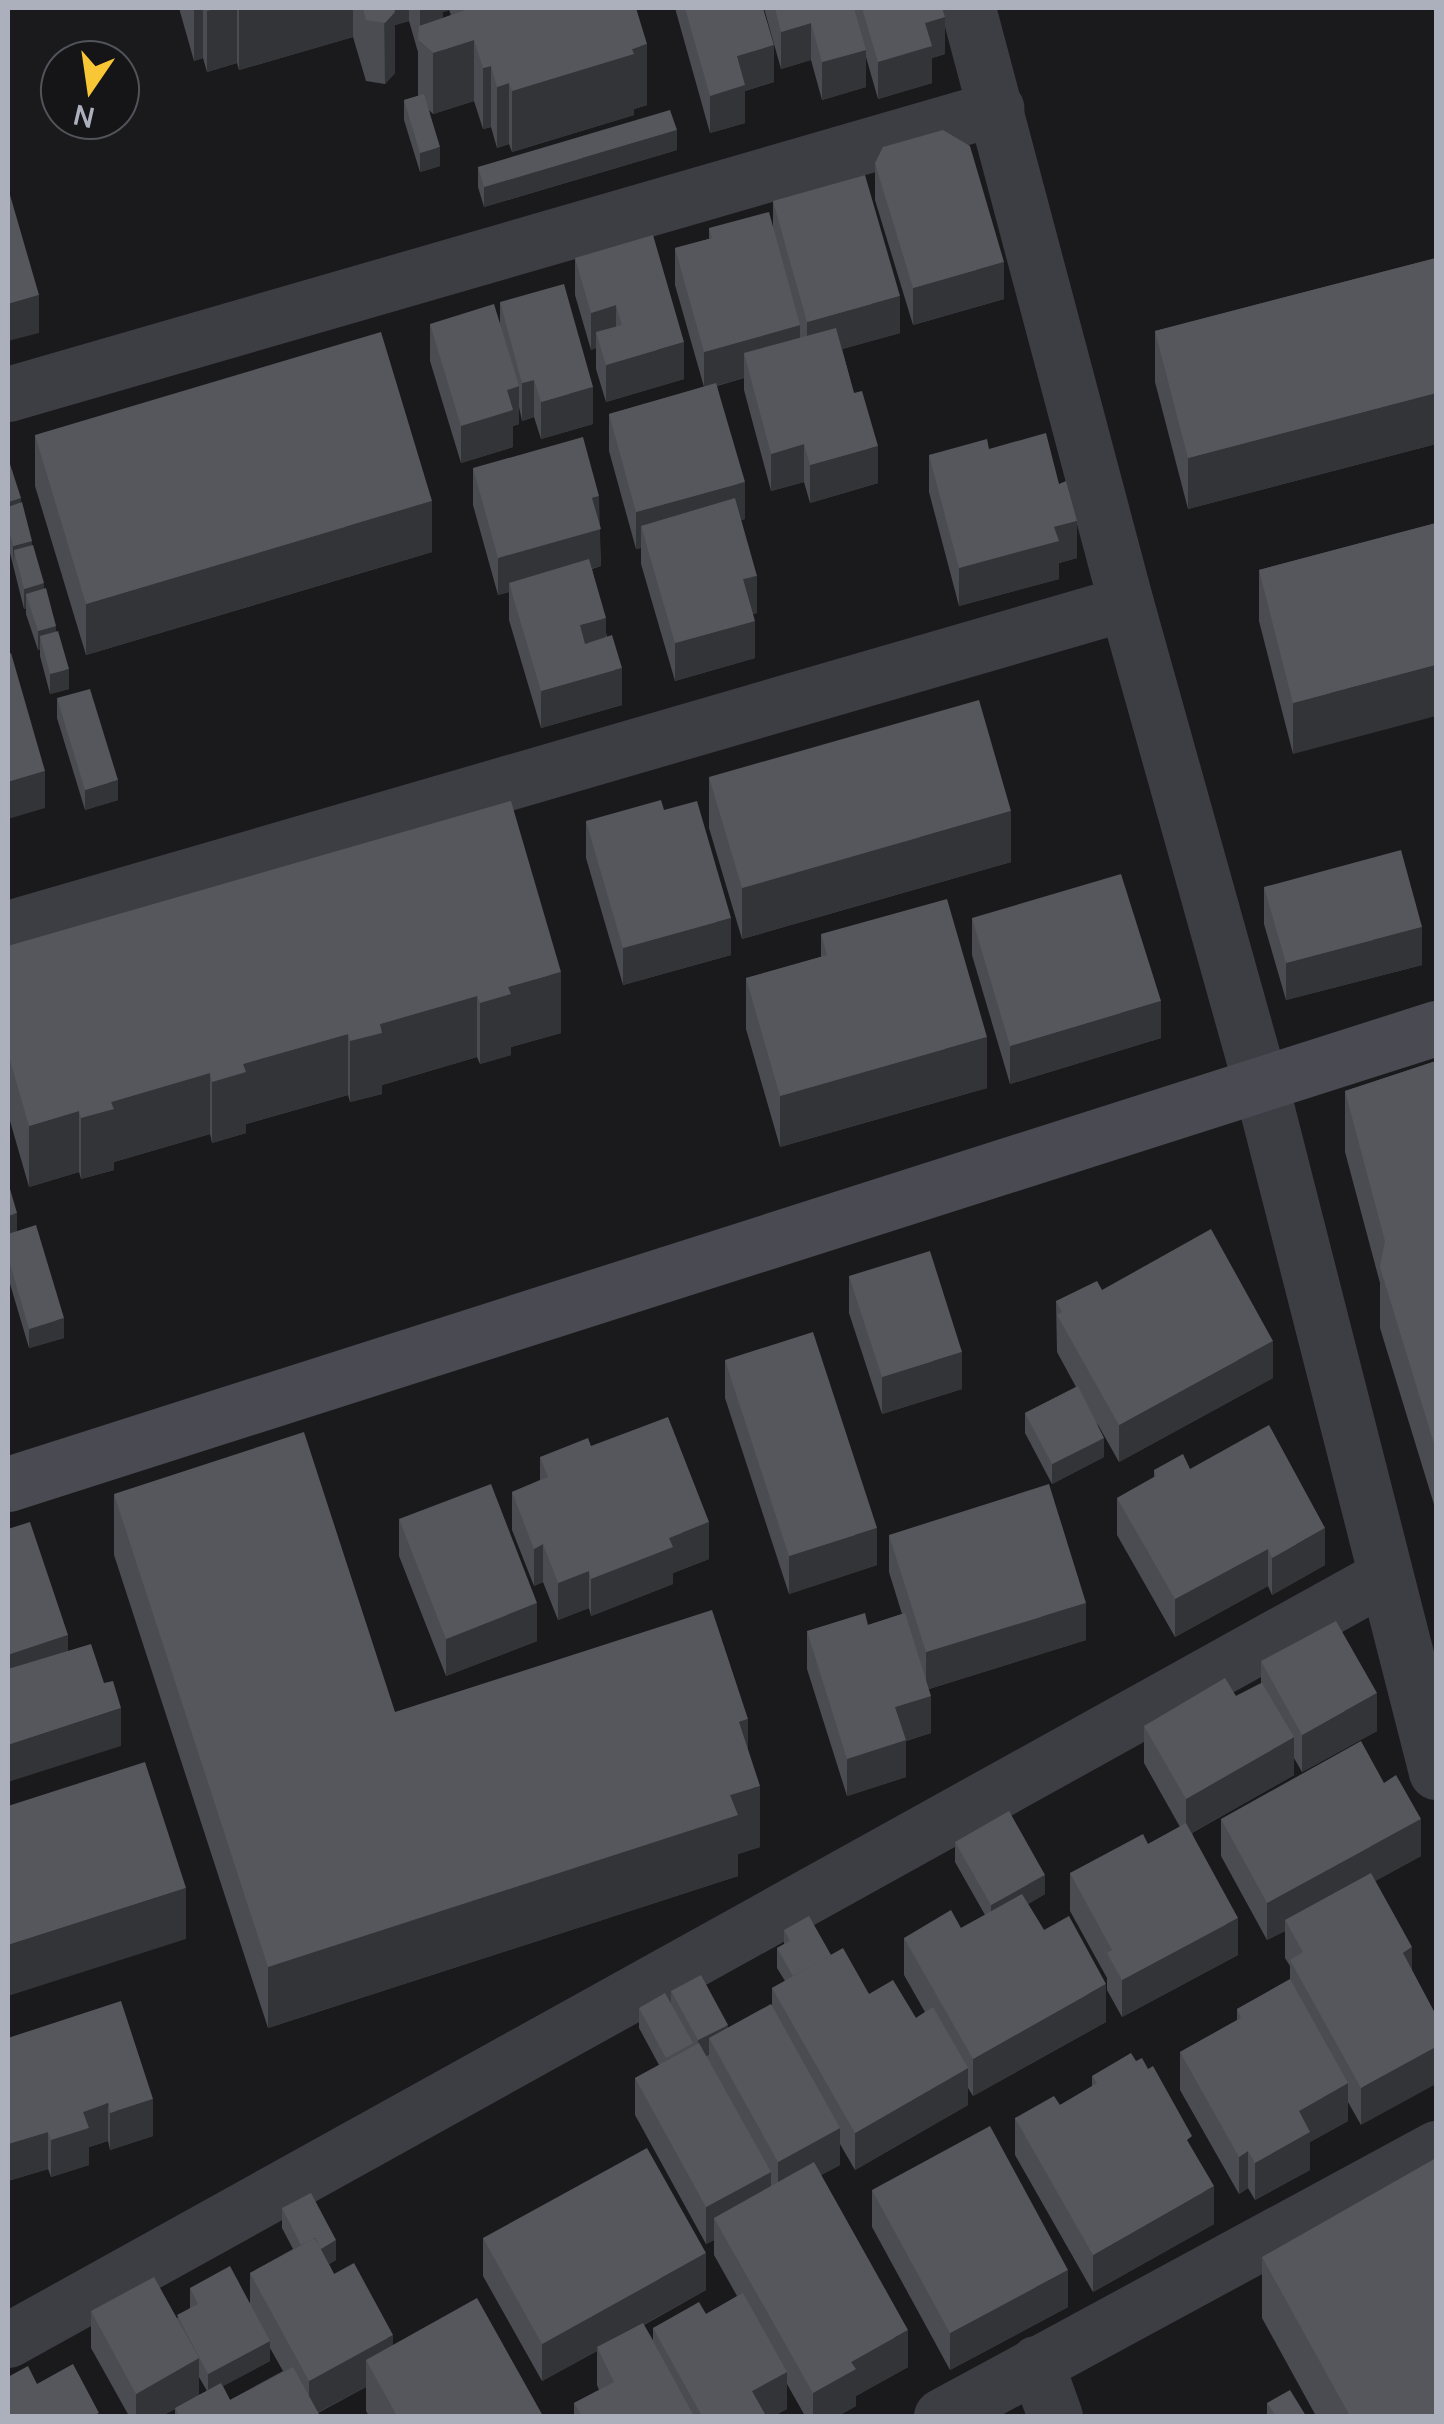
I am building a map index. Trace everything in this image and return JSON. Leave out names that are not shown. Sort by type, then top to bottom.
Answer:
[{"type":"street","points":[[968,8],[1126,603],[1261,1086],[1436,1772]]},
{"type":"street","points":[[8,394],[996,108]]},
{"type":"street","points":[[8,928],[1126,603]]},
{"type":"street","points":[[8,1484],[1436,1028]]},
{"type":"street","points":[[8,2340],[1385,1576]]},
{"type":"street","points":[[941,2416],[1436,2148]]},
{"type":"street","points":[[1036,2363],[1055,2416]]},
{"type":"building","points":[[363,8],[394,8],[395,12],[385,23],[366,20]]},
{"type":"building","points":[[465,8],[636,8],[647,44],[632,49],[634,54],[512,91],[509,83],[497,87],[491,66],[483,68],[474,40],[433,53],[418,40],[419,26]]},
{"type":"building","points":[[685,8],[763,8],[774,45],[737,56],[745,85],[710,96]]},
{"type":"building","points":[[775,8],[854,8],[866,50],[822,62],[811,23],[781,32]]},
{"type":"building","points":[[862,8],[942,8],[945,17],[925,23],[932,46],[878,62]]},
{"type":"building","points":[[424,94],[440,147],[420,153],[404,100]]},
{"type":"building","points":[[670,110],[677,130],[484,187],[478,167]]},
{"type":"building","points":[[943,130],[970,146],[1004,262],[913,288],[875,163],[883,147]]},
{"type":"building","points":[[865,175],[900,296],[807,322],[773,201]]},
{"type":"building","points":[[8,188],[39,295],[8,304]]},
{"type":"building","points":[[769,212],[800,325],[704,352],[675,248],[712,238],[709,228]]},
{"type":"building","points":[[653,235],[684,342],[606,365],[596,332],[622,325],[616,305],[591,313],[575,258]]},
{"type":"building","points":[[1436,258],[1436,393],[1188,458],[1155,331]]},
{"type":"building","points":[[564,284],[593,387],[541,402],[534,380],[522,383],[500,302]]},
{"type":"building","points":[[494,304],[519,386],[507,390],[513,410],[461,426],[430,324]]},
{"type":"building","points":[[836,328],[854,393],[862,391],[878,446],[810,465],[804,444],[771,454],[744,353]]},
{"type":"building","points":[[381,332],[432,501],[86,604],[35,435]]},
{"type":"building","points":[[716,383],[745,482],[636,512],[609,414]]},
{"type":"building","points":[[1046,433],[1059,484],[1066,481],[1077,521],[1054,527],[1059,541],[959,568],[929,455],[987,439],[989,449]]},
{"type":"building","points":[[583,437],[599,496],[592,498],[601,529],[498,558],[473,468]]},
{"type":"building","points":[[8,458],[21,498],[8,502]]},
{"type":"building","points":[[735,498],[757,576],[743,579],[755,621],[675,643],[641,526]]},
{"type":"building","points":[[22,502],[32,541],[13,546],[8,507]]},
{"type":"building","points":[[1436,523],[1436,665],[1293,703],[1259,570]]},
{"type":"building","points":[[33,545],[44,583],[24,589],[14,550]]},
{"type":"building","points":[[589,559],[606,618],[580,625],[585,644],[612,635],[622,668],[541,691],[509,583]]},
{"type":"building","points":[[46,588],[56,626],[38,631],[26,594]]},
{"type":"building","points":[[58,631],[69,669],[50,674],[40,636]]},
{"type":"building","points":[[11,653],[45,771],[8,782],[8,654]]},
{"type":"building","points":[[90,689],[118,780],[85,790],[57,698]]},
{"type":"building","points":[[979,700],[1011,811],[742,888],[709,777]]},
{"type":"building","points":[[661,800],[664,810],[697,801],[731,918],[623,948],[586,821]]},
{"type":"building","points":[[511,801],[561,972],[508,987],[511,994],[480,1003],[477,996],[380,1024],[382,1033],[350,1041],[348,1034],[243,1064],[246,1072],[212,1082],[210,1073],[111,1102],[114,1109],[81,1118],[79,1111],[29,1126],[8,1053],[8,946]]},
{"type":"building","points":[[1401,850],[1422,927],[1286,963],[1264,887]]},
{"type":"building","points":[[1121,874],[1161,1001],[1010,1046],[972,918]]},
{"type":"building","points":[[947,899],[987,1037],[780,1096],[746,978],[827,955],[821,934]]},
{"type":"building","points":[[1436,1061],[1436,1450],[1380,1267],[1385,1241],[1345,1091]]},
{"type":"building","points":[[8,1182],[17,1213],[8,1216]]},
{"type":"building","points":[[36,1225],[64,1318],[29,1329],[8,1257],[8,1234]]},
{"type":"building","points":[[1211,1229],[1273,1341],[1119,1425],[1057,1315],[1062,1312],[1056,1301],[1097,1281],[1102,1290]]},
{"type":"building","points":[[930,1251],[962,1352],[882,1377],[849,1276]]},
{"type":"building","points":[[813,1332],[877,1528],[789,1556],[725,1360]]},
{"type":"building","points":[[1078,1386],[1104,1438],[1052,1464],[1025,1413]]},
{"type":"building","points":[[668,1417],[709,1522],[669,1538],[673,1547],[591,1579],[589,1571],[558,1583],[543,1544],[534,1549],[512,1492],[548,1477],[540,1457],[588,1438],[591,1446]]},
{"type":"building","points":[[1269,1425],[1325,1528],[1272,1558],[1268,1549],[1175,1599],[1117,1498],[1156,1476],[1154,1470],[1183,1454],[1190,1469]]},
{"type":"building","points":[[304,1432],[395,1712],[712,1610],[748,1719],[739,1722],[760,1786],[730,1795],[738,1815],[268,1967],[114,1494]]},
{"type":"building","points":[[491,1484],[537,1603],[446,1639],[399,1519]]},
{"type":"building","points":[[1049,1484],[1086,1603],[926,1652],[889,1535]]},
{"type":"building","points":[[30,1522],[68,1635],[8,1655],[8,1529]]},
{"type":"building","points":[[865,1613],[868,1625],[905,1613],[931,1696],[895,1707],[906,1740],[847,1759],[807,1631]]},
{"type":"building","points":[[1336,1621],[1377,1693],[1302,1735],[1261,1661]]},
{"type":"building","points":[[91,1644],[104,1683],[113,1681],[121,1708],[8,1745],[8,1669]]},
{"type":"building","points":[[1225,1678],[1236,1696],[1262,1683],[1294,1737],[1186,1799],[1144,1726]]},
{"type":"building","points":[[1361,1741],[1384,1783],[1396,1775],[1421,1819],[1267,1903],[1221,1819]]},
{"type":"building","points":[[145,1762],[186,1888],[8,1945],[8,1806]]},
{"type":"building","points":[[1009,1811],[1045,1875],[991,1905],[955,1842]]},
{"type":"building","points":[[1186,1823],[1238,1918],[1122,1980],[1107,1953],[1112,1950],[1070,1873],[1143,1834],[1148,1844]]},
{"type":"building","points":[[1371,1873],[1412,1947],[1403,1953],[1436,2015],[1436,2047],[1361,2088],[1290,1960],[1303,1952],[1285,1920]]},
{"type":"building","points":[[1022,1894],[1044,1930],[1069,1916],[1106,1984],[973,2059],[904,1938],[951,1910],[961,1928]]},
{"type":"building","points":[[809,1916],[831,1955],[793,1976],[777,1948],[790,1941],[784,1930]]},
{"type":"building","points":[[843,1948],[869,1994],[893,1980],[916,2018],[933,2007],[968,2068],[855,2133],[772,1988]]},
{"type":"building","points":[[701,1975],[728,2025],[698,2040],[671,1991]]},
{"type":"building","points":[[1290,1979],[1348,2083],[1299,2111],[1310,2132],[1255,2163],[1248,2151],[1239,2157],[1180,2052],[1241,2018],[1237,2009]]},
{"type":"building","points":[[665,1993],[693,2043],[666,2058],[639,2008]]},
{"type":"building","points":[[121,2001],[153,2099],[110,2113],[108,2103],[83,2112],[89,2128],[51,2140],[48,2132],[8,2144],[8,2038]]},
{"type":"building","points":[[771,2004],[840,2128],[778,2162],[709,2038]]},
{"type":"building","points":[[699,2043],[771,2172],[706,2207],[635,2078]]},
{"type":"building","points":[[1131,2053],[1136,2061],[1142,2058],[1148,2069],[1153,2066],[1192,2136],[1187,2140],[1214,2186],[1093,2255],[1015,2118],[1054,2096],[1060,2105],[1097,2083],[1092,2076]]},
{"type":"building","points":[[990,2126],[1068,2270],[950,2333],[872,2190]]},
{"type":"building","points":[[647,2148],[706,2253],[542,2344],[483,2238]]},
{"type":"building","points":[[1436,2158],[1436,2416],[1350,2416],[1262,2257]]},
{"type":"building","points":[[814,2162],[908,2330],[851,2362],[856,2369],[813,2393],[714,2218]]},
{"type":"building","points":[[311,2193],[336,2240],[321,2249],[315,2238],[301,2245],[282,2208]]},
{"type":"building","points":[[315,2238],[334,2274],[354,2263],[393,2335],[309,2381],[250,2273]]},
{"type":"building","points":[[230,2266],[270,2341],[208,2374],[177,2315],[198,2304],[190,2288]]},
{"type":"building","points":[[154,2277],[199,2358],[136,2394],[91,2311]]},
{"type":"building","points":[[743,2293],[787,2372],[752,2391],[766,2416],[702,2416],[653,2328],[699,2302],[706,2314]]},
{"type":"building","points":[[477,2298],[543,2416],[397,2416],[366,2360]]},
{"type":"building","points":[[643,2323],[694,2416],[582,2416],[574,2403],[614,2382],[597,2347]]},
{"type":"building","points":[[73,2364],[99,2413],[8,2416],[8,2377],[28,2366],[37,2384]]},
{"type":"building","points":[[293,2367],[320,2416],[180,2416],[175,2408],[221,2383],[230,2400]]},
{"type":"building","points":[[1290,2390],[1306,2416],[1276,2416],[1267,2403]]}]
